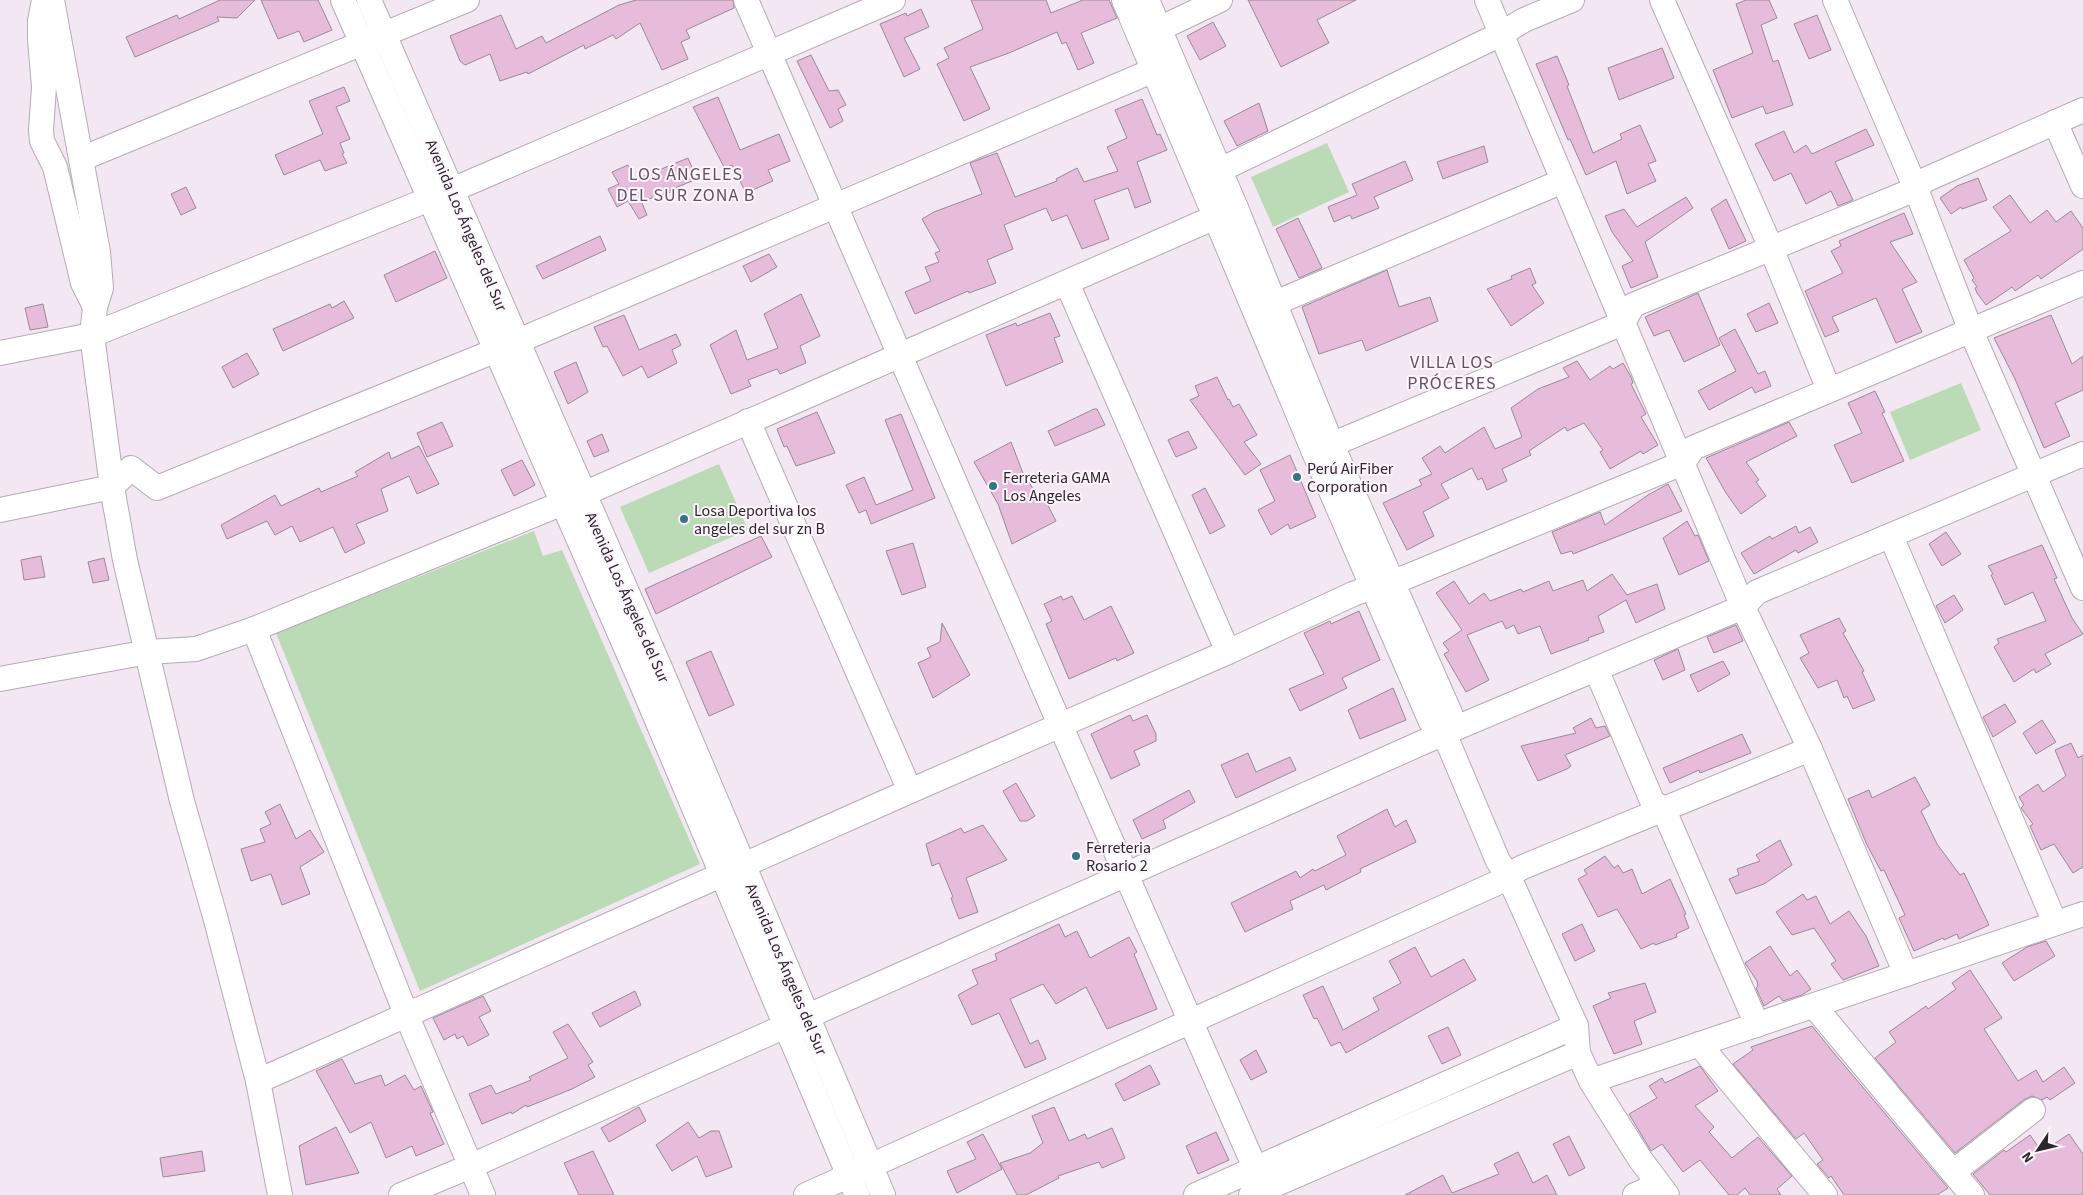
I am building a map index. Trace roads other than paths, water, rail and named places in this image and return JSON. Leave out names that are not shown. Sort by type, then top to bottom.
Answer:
[{"type":"street","points":[[44,0],[40,21],[44,87],[42,141],[54,167],[84,283],[98,298]]},
{"type":"street","points":[[52,0],[98,252],[98,298],[92,335],[112,488],[125,560],[182,801],[216,920],[258,1081],[280,1195]]},
{"type":"street","name":"Avenida Los Ángeles del Sur","points":[[343,0],[362,44],[441,194]]},
{"type":"street","name":"Avenida Los Ángeles del Sur","points":[[369,0],[384,34],[441,194],[573,498],[722,876],[852,1185]]},
{"type":"street","points":[[81,159],[467,0]]},
{"type":"street","points":[[746,0],[1061,727],[1191,1021],[1259,1187]]},
{"type":"street","points":[[0,353],[92,335],[441,194],[893,0]]},
{"type":"street","points":[[1124,0],[1164,66],[1220,170],[1226,213]]},
{"type":"street","points":[[1146,0],[1159,29],[1164,66],[1323,448],[1383,585],[1431,722],[1444,733],[1498,861],[1508,875],[1576,1026],[1578,1052],[1590,1081],[1640,1160],[1662,1190],[1636,1195]]},
{"type":"street","points":[[1159,29],[1220,0]]},
{"type":"street","points":[[1487,0],[1743,608],[1810,749],[1906,974]]},
{"type":"street","points":[[1220,170],[1501,34],[1524,20],[1572,0]]},
{"type":"street","points":[[1662,0],[1771,248],[1829,390]]},
{"type":"street","points":[[1835,0],[1916,190],[1972,331],[2083,588]]},
{"type":"street","points":[[0,510],[112,488],[131,468],[157,488],[507,346],[1164,66]]},
{"type":"street","points":[[1323,448],[1623,323],[1633,305],[1916,190],[1925,180],[2083,110]]},
{"type":"street","points":[[2055,122],[2083,186]]},
{"type":"street","points":[[1265,307],[1563,181]]},
{"type":"street","points":[[0,679],[148,652],[196,649],[254,629],[573,498],[1226,213]]},
{"type":"street","points":[[1068,283],[1228,652]]},
{"type":"street","points":[[258,1081],[406,1014],[744,867],[910,791],[1061,727],[1353,594],[1383,585],[1683,463],[1693,448],[2083,283]]},
{"type":"street","points":[[748,421],[910,791]]},
{"type":"street","points":[[401,1195],[471,1166],[1127,876],[1444,733],[1743,608],[1757,592],[2083,454]]},
{"type":"street","name":"Avenida Los Ángeles del Sur","points":[[573,498],[661,670],[806,1017],[883,1195]]},
{"type":"street","points":[[1891,536],[2055,923]]},
{"type":"street","points":[[254,629],[406,1014],[483,1195]]},
{"type":"street","points":[[1596,669],[1653,803],[1663,808],[1757,1025]]},
{"type":"street","points":[[806,1195],[852,1185],[870,1166],[1497,884],[1508,875],[1663,808],[1810,749]]},
{"type":"street","points":[[1590,1081],[2083,914]]},
{"type":"street","points":[[1814,1006],[1972,1195]]},
{"type":"street","points":[[1259,1187],[1576,1026]]},
{"type":"street","points":[[1700,1044],[1825,1195]]},
{"type":"street","points":[[1196,1195],[1259,1187],[1578,1052]]},
{"type":"street","points":[[1953,1172],[2033,1110]]},
{"type":"place","name":"Perú AirFiber Corporation","points":[[1297,477]]},
{"type":"place","name":"Ferreteria GAMA Los Angeles","points":[[993,486]]},
{"type":"place","name":"Losa Deportiva los angeles del sur zn B","points":[[684,519]]},
{"type":"place","name":"Ferreteria Rosario 2","points":[[1076,856]]},
{"type":"district","name":"LOS ÁNGELES DEL SUR ZONA B","points":[[686,184]]},
{"type":"district","name":"VILLA LOS PRÓCERES","points":[[1452,372]]}]
